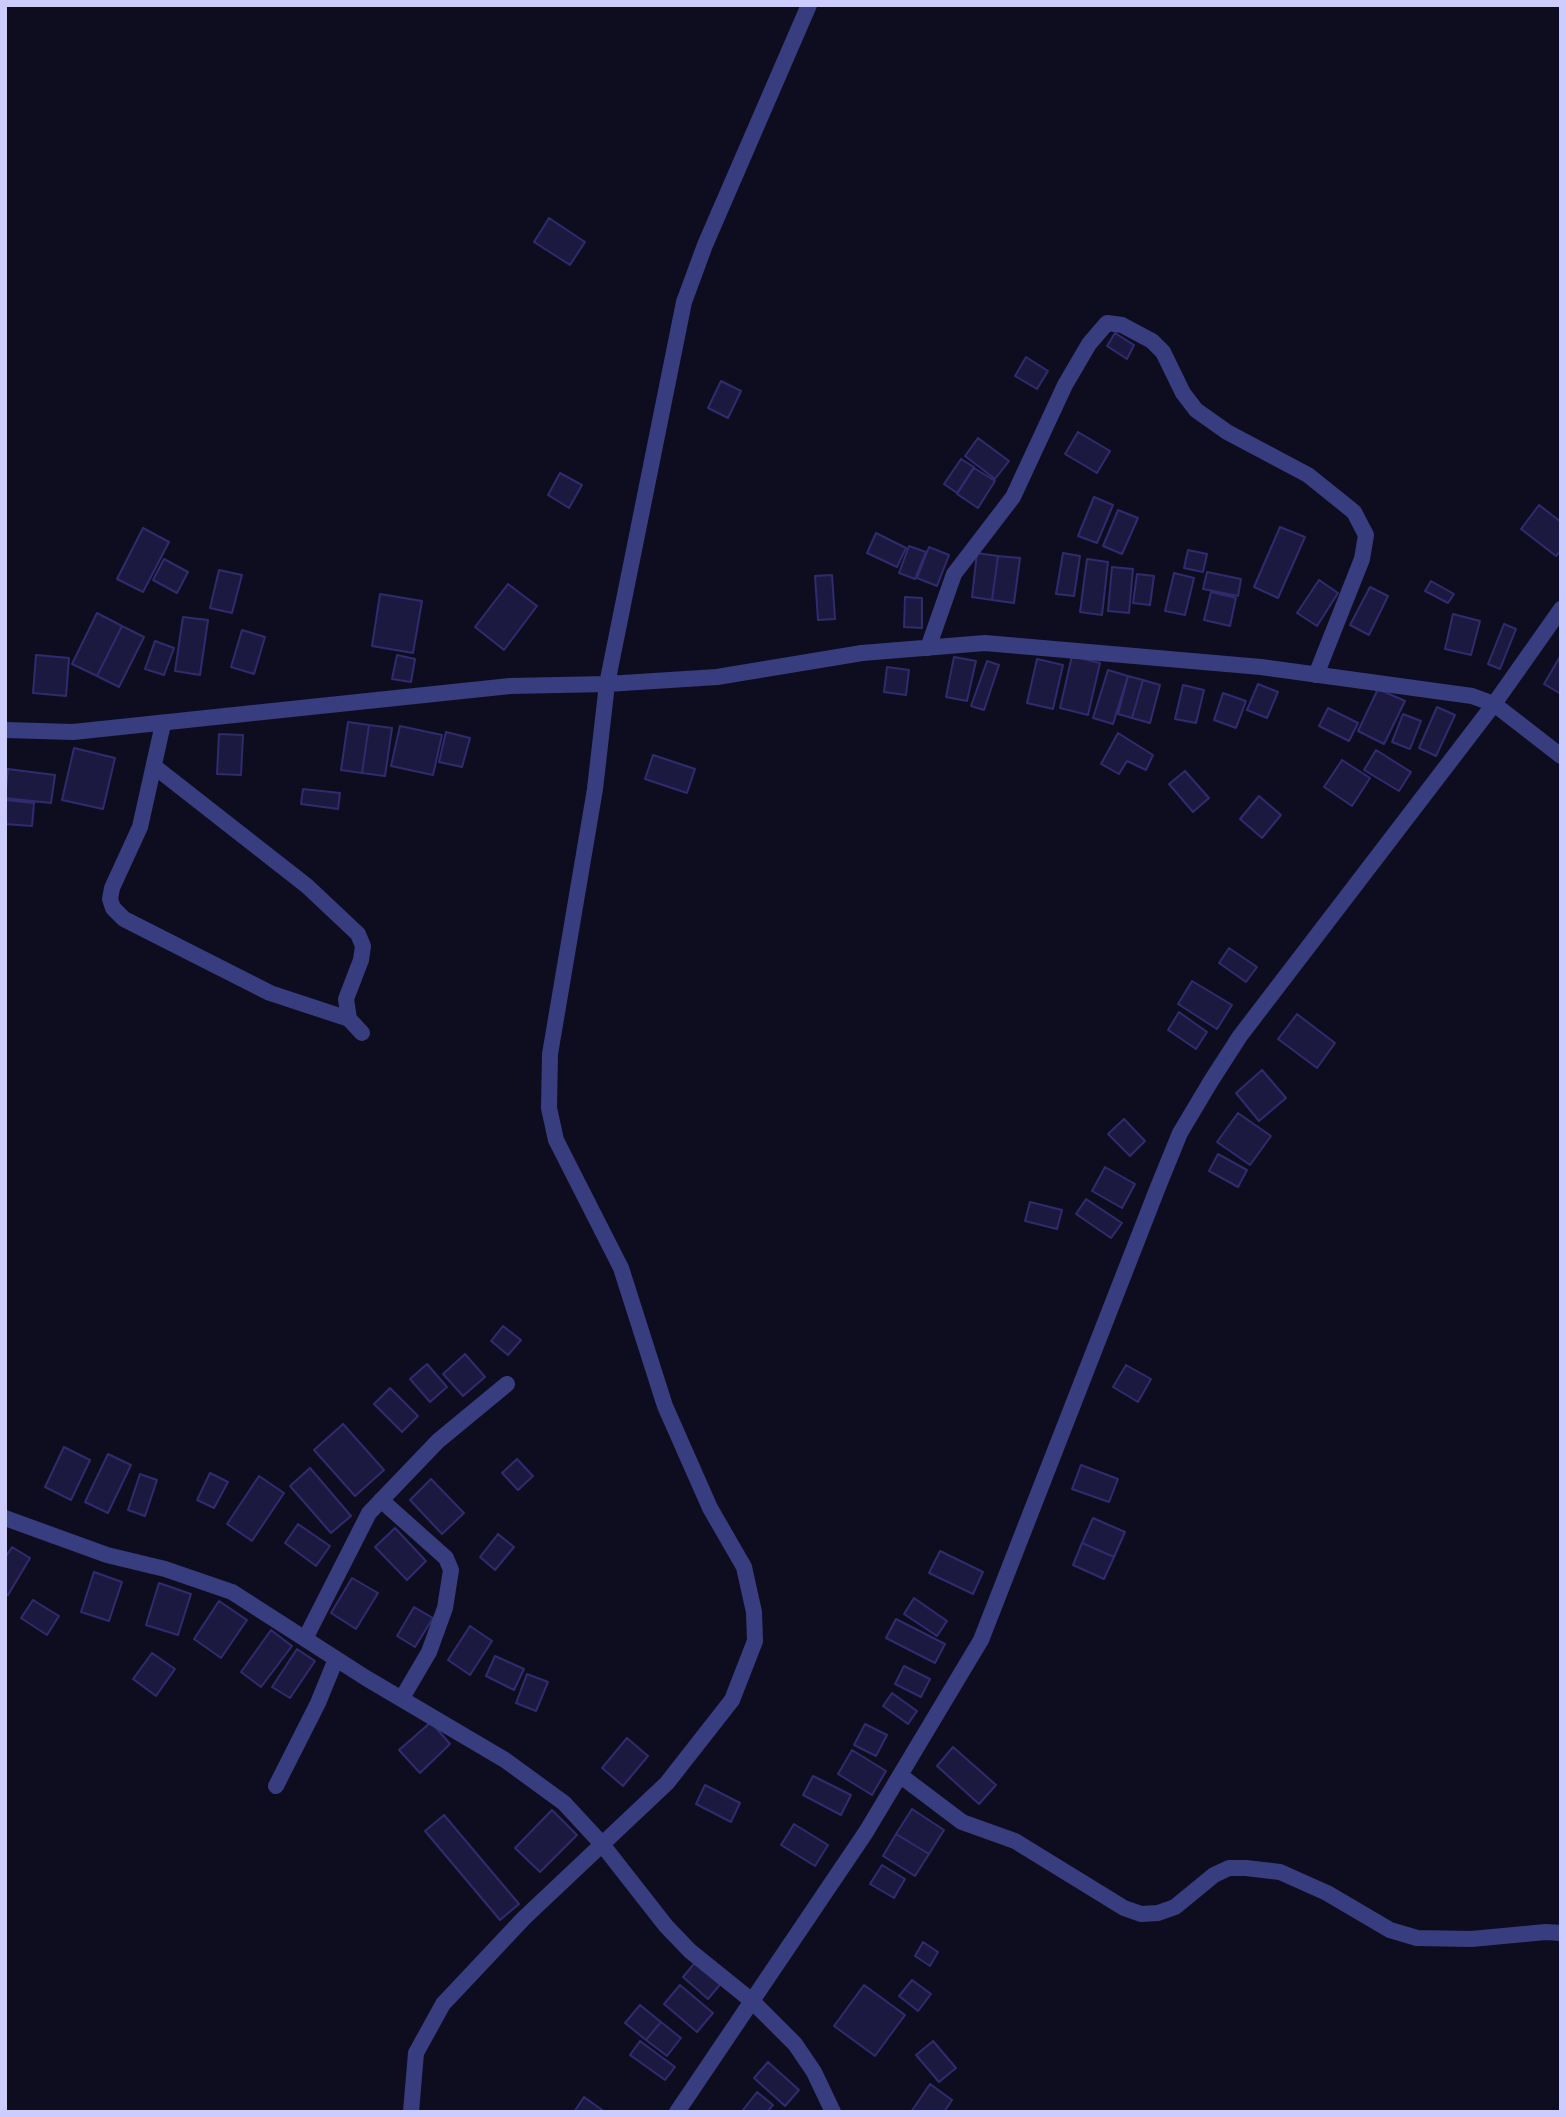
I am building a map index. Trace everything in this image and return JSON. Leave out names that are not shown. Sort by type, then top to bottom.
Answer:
[{"type":"street","points":[[411,2112],[416,2053],[443,2004],[601,1843],[667,1783],[732,1700],[755,1642],[754,1612],[744,1567],[710,1508],[665,1406],[621,1268],[556,1140],[549,1108],[550,1054],[595,789],[607,684],[687,290],[809,5]]},
{"type":"street","points":[[928,648],[954,574],[1013,497],[1065,385],[1089,344],[1107,323],[1122,325],[1152,341],[1163,352],[1183,393],[1196,410],[1227,432],[1308,475],[1354,512],[1366,535],[1362,559],[1317,675]]},
{"type":"street","points":[[677,2112],[901,1776],[981,1640],[1180,1133],[1240,1036],[1555,628],[1561,609]]},
{"type":"street","points":[[5,730],[73,732],[510,686],[607,684],[718,677],[849,655],[985,643],[1049,647],[1317,675],[1472,696],[1494,704],[1561,756]]},
{"type":"street","points":[[163,724],[140,827],[112,888],[110,899],[113,908],[124,919],[270,993],[349,1019],[362,1033]]},
{"type":"street","points":[[155,767],[307,886],[358,934],[363,946],[362,960],[346,999],[349,1019]]},
{"type":"street","points":[[304,1639],[369,1513],[438,1441],[507,1384]]},
{"type":"street","points":[[380,1500],[446,1559],[451,1570],[445,1608],[429,1652],[402,1698]]},
{"type":"street","points":[[5,1518],[107,1555],[165,1569],[232,1592],[336,1659],[505,1760],[564,1803],[601,1843],[666,1926],[690,1951],[752,2001],[795,2044],[814,2072],[833,2112]]},
{"type":"street","points":[[276,1786],[318,1703],[336,1659]]},
{"type":"street","points":[[901,1776],[962,1822],[1015,1841],[1124,1908],[1141,1914],[1158,1913],[1175,1907],[1214,1875],[1229,1868],[1246,1868],[1280,1872],[1327,1893],[1390,1930],[1417,1938],[1471,1939],[1561,1933]]},
{"type":"building","points":[[549,218],[585,242],[570,265],[534,242]]},
{"type":"building","points":[[1115,333],[1134,345],[1127,359],[1107,346]]},
{"type":"building","points":[[1026,357],[1048,371],[1037,389],[1015,376]]},
{"type":"building","points":[[721,381],[741,391],[728,418],[708,408]]},
{"type":"building","points":[[1078,432],[1110,451],[1097,473],[1065,454]]},
{"type":"building","points":[[978,438],[1009,461],[995,479],[965,456]]},
{"type":"building","points":[[961,459],[974,467],[957,493],[944,484]]},
{"type":"building","points":[[974,468],[995,481],[978,508],[957,494]]},
{"type":"building","points":[[560,473],[582,485],[569,508],[548,495]]},
{"type":"building","points":[[1094,497],[1113,505],[1097,543],[1078,536]]},
{"type":"building","points":[[1539,505],[1561,522],[1561,550],[1556,556],[1521,529]]},
{"type":"building","points":[[1118,510],[1138,518],[1122,554],[1103,546]]},
{"type":"building","points":[[1280,527],[1305,537],[1278,598],[1254,587]]},
{"type":"building","points":[[143,528],[169,542],[143,592],[117,579]]},
{"type":"building","points":[[876,533],[906,548],[897,567],[867,553]]},
{"type":"building","points":[[909,546],[926,552],[915,579],[899,573]]},
{"type":"building","points":[[929,547],[949,555],[937,586],[917,578]]},
{"type":"building","points":[[1188,550],[1207,554],[1203,572],[1184,568]]},
{"type":"building","points":[[977,553],[998,556],[992,600],[972,597]]},
{"type":"building","points":[[1063,553],[1080,556],[1074,596],[1056,594]]},
{"type":"building","points":[[998,556],[1020,558],[1014,603],[992,600]]},
{"type":"building","points":[[164,559],[188,572],[177,593],[153,580]]},
{"type":"building","points":[[1087,559],[1108,562],[1102,615],[1080,612]]},
{"type":"building","points":[[1112,567],[1133,569],[1129,613],[1108,611]]},
{"type":"building","points":[[219,570],[242,575],[232,613],[210,608]]},
{"type":"building","points":[[1207,572],[1241,579],[1238,596],[1203,589]]},
{"type":"building","points":[[1174,573],[1194,578],[1185,615],[1165,611]]},
{"type":"building","points":[[1137,574],[1154,576],[1150,605],[1133,603]]},
{"type":"building","points":[[832,575],[835,619],[818,620],[815,576]]},
{"type":"building","points":[[1319,580],[1338,593],[1317,626],[1297,613]]},
{"type":"building","points":[[1431,581],[1454,594],[1448,603],[1425,591]]},
{"type":"building","points":[[508,584],[537,606],[504,650],[475,627]]},
{"type":"building","points":[[1370,587],[1388,596],[1369,635],[1350,625]]},
{"type":"building","points":[[1211,592],[1236,598],[1230,626],[1204,620]]},
{"type":"building","points":[[380,594],[422,601],[413,653],[372,646]]},
{"type":"building","points":[[905,597],[922,598],[922,628],[904,627]]},
{"type":"building","points":[[97,613],[122,626],[97,676],[72,664]]},
{"type":"building","points":[[1453,614],[1480,621],[1471,655],[1445,649]]},
{"type":"building","points":[[183,617],[208,620],[200,675],[175,671]]},
{"type":"building","points":[[1504,624],[1516,629],[1500,669],[1488,664]]},
{"type":"building","points":[[122,626],[144,637],[119,687],[97,676]]},
{"type":"building","points":[[242,630],[265,637],[254,674],[231,667]]},
{"type":"building","points":[[155,641],[174,648],[164,675],[145,669]]},
{"type":"building","points":[[36,655],[69,658],[66,696],[33,693]]},
{"type":"building","points":[[397,655],[415,659],[411,682],[392,679]]},
{"type":"building","points":[[1561,655],[1561,694],[1544,684]]},
{"type":"building","points":[[1072,656],[1100,663],[1088,715],[1060,708]]},
{"type":"building","points":[[954,657],[976,661],[967,701],[946,697]]},
{"type":"building","points":[[1037,659],[1063,665],[1053,709],[1027,703]]},
{"type":"building","points":[[987,661],[999,665],[984,710],[971,706]]},
{"type":"building","points":[[887,667],[909,670],[906,695],[884,692]]},
{"type":"building","points":[[1108,670],[1128,676],[1113,724],[1093,718]]},
{"type":"building","points":[[1128,676],[1143,680],[1132,718],[1118,714]]},
{"type":"building","points":[[1143,680],[1160,685],[1150,723],[1132,718]]},
{"type":"building","points":[[1258,684],[1278,692],[1267,718],[1247,710]]},
{"type":"building","points":[[1183,685],[1204,690],[1196,723],[1175,719]]},
{"type":"building","points":[[1378,689],[1405,701],[1384,744],[1358,731]]},
{"type":"building","points":[[1223,693],[1246,701],[1236,728],[1214,720]]},
{"type":"building","points":[[1437,707],[1455,715],[1436,756],[1419,748]]},
{"type":"building","points":[[1328,708],[1358,723],[1349,741],[1319,726]]},
{"type":"building","points":[[1403,714],[1421,721],[1410,749],[1392,742]]},
{"type":"building","points":[[348,722],[369,725],[362,773],[341,770]]},
{"type":"building","points":[[369,725],[392,728],[385,776],[362,773]]},
{"type":"building","points":[[400,726],[442,735],[433,775],[391,766]]},
{"type":"building","points":[[446,732],[470,738],[462,767],[439,762]]},
{"type":"building","points":[[1118,733],[1153,755],[1146,770],[1127,761],[1119,774],[1101,764]]},
{"type":"building","points":[[219,734],[243,735],[241,775],[217,774]]},
{"type":"building","points":[[74,748],[115,758],[103,809],[62,800]]},
{"type":"building","points":[[1376,750],[1411,772],[1399,791],[1364,770]]},
{"type":"building","points":[[653,755],[695,769],[687,793],[645,779]]},
{"type":"building","points":[[1342,760],[1370,778],[1352,806],[1324,787]]},
{"type":"building","points":[[8,769],[55,775],[51,803],[5,798]]},
{"type":"building","points":[[1185,771],[1209,798],[1193,812],[1169,784]]},
{"type":"building","points":[[303,789],[340,793],[338,809],[301,804]]},
{"type":"building","points":[[1259,796],[1281,815],[1262,838],[1240,819]]},
{"type":"building","points":[[5,800],[34,803],[32,826],[5,824]]},
{"type":"building","points":[[1229,948],[1257,967],[1246,982],[1219,963]]},
{"type":"building","points":[[1192,981],[1232,1005],[1217,1029],[1178,1004]]},
{"type":"building","points":[[1179,1012],[1207,1032],[1196,1049],[1168,1030]]},
{"type":"building","points":[[1297,1014],[1335,1043],[1317,1068],[1278,1039]]},
{"type":"building","points":[[1262,1070],[1286,1098],[1259,1121],[1236,1093]]},
{"type":"building","points":[[1238,1113],[1271,1136],[1250,1165],[1217,1142]]},
{"type":"building","points":[[1124,1119],[1145,1141],[1130,1156],[1108,1134]]},
{"type":"building","points":[[1218,1154],[1247,1170],[1238,1187],[1209,1171]]},
{"type":"building","points":[[1105,1167],[1135,1184],[1122,1208],[1092,1191]]},
{"type":"building","points":[[1086,1199],[1122,1223],[1111,1238],[1076,1214]]},
{"type":"building","points":[[1030,1202],[1062,1210],[1057,1229],[1025,1221]]},
{"type":"building","points":[[503,1326],[521,1340],[508,1355],[491,1341]]},
{"type":"building","points":[[465,1354],[485,1377],[463,1396],[443,1374]]},
{"type":"building","points":[[427,1364],[447,1387],[430,1402],[410,1379]]},
{"type":"building","points":[[1126,1365],[1151,1379],[1138,1402],[1113,1387]]},
{"type":"building","points":[[390,1388],[418,1416],[402,1432],[374,1404]]},
{"type":"building","points":[[343,1424],[384,1470],[355,1496],[314,1450]]},
{"type":"building","points":[[64,1447],[90,1460],[71,1500],[45,1487]]},
{"type":"building","points":[[108,1454],[131,1465],[108,1513],[85,1502]]},
{"type":"building","points":[[517,1459],[533,1476],[518,1490],[502,1473]]},
{"type":"building","points":[[1081,1465],[1118,1479],[1109,1502],[1072,1489]]},
{"type":"building","points":[[310,1468],[351,1516],[331,1533],[290,1486]]},
{"type":"building","points":[[210,1473],[228,1482],[214,1508],[197,1500]]},
{"type":"building","points":[[140,1474],[157,1480],[145,1516],[128,1510]]},
{"type":"building","points":[[259,1476],[284,1493],[252,1541],[227,1524]]},
{"type":"building","points":[[431,1479],[464,1513],[442,1534],[410,1500]]},
{"type":"building","points":[[1093,1518],[1125,1532],[1114,1557],[1082,1543]]},
{"type":"building","points":[[298,1524],[330,1546],[316,1566],[285,1543]]},
{"type":"building","points":[[395,1528],[426,1561],[407,1580],[375,1547]]},
{"type":"building","points":[[498,1534],[514,1547],[495,1570],[480,1557]]},
{"type":"building","points":[[1082,1543],[1114,1557],[1104,1579],[1073,1565]]},
{"type":"building","points":[[12,1547],[30,1558],[8,1595],[5,1593],[5,1558]]},
{"type":"building","points":[[940,1551],[983,1572],[973,1594],[929,1573]]},
{"type":"building","points":[[94,1572],[122,1582],[109,1621],[81,1612]]},
{"type":"building","points":[[352,1578],[378,1593],[356,1629],[331,1613]]},
{"type":"building","points":[[159,1583],[191,1594],[178,1635],[146,1625]]},
{"type":"building","points":[[914,1598],[947,1621],[937,1636],[904,1614]]},
{"type":"building","points":[[33,1600],[59,1616],[47,1635],[21,1618]]},
{"type":"building","points":[[219,1601],[247,1620],[221,1658],[194,1639]]},
{"type":"building","points":[[414,1607],[433,1618],[415,1647],[397,1636]]},
{"type":"building","points":[[896,1619],[945,1644],[935,1663],[886,1638]]},
{"type":"building","points":[[470,1626],[492,1641],[470,1675],[448,1660]]},
{"type":"building","points":[[271,1630],[292,1646],[261,1687],[241,1672]]},
{"type":"building","points":[[297,1649],[315,1661],[290,1698],[272,1687]]},
{"type":"building","points":[[152,1653],[175,1669],[156,1696],[133,1679]]},
{"type":"building","points":[[495,1656],[524,1669],[514,1690],[486,1676]]},
{"type":"building","points":[[904,1666],[930,1679],[921,1697],[895,1684]]},
{"type":"building","points":[[527,1674],[548,1682],[536,1711],[516,1703]]},
{"type":"building","points":[[892,1693],[917,1711],[908,1724],[883,1706]]},
{"type":"building","points":[[431,1722],[450,1744],[420,1773],[399,1750]]},
{"type":"building","points":[[865,1724],[887,1735],[876,1756],[854,1745]]},
{"type":"building","points":[[627,1738],[648,1756],[623,1786],[602,1768]]},
{"type":"building","points":[[953,1747],[996,1785],[979,1804],[937,1766]]},
{"type":"building","points":[[852,1750],[886,1771],[872,1795],[838,1774]]},
{"type":"building","points":[[813,1776],[851,1795],[841,1815],[803,1795]]},
{"type":"building","points":[[705,1785],[740,1803],[731,1822],[696,1804]]},
{"type":"building","points":[[912,1809],[944,1830],[929,1854],[896,1834]]},
{"type":"building","points":[[552,1810],[577,1835],[540,1872],[515,1848]]},
{"type":"building","points":[[444,1815],[519,1904],[500,1920],[425,1831]]},
{"type":"building","points":[[794,1824],[828,1845],[815,1866],[781,1845]]},
{"type":"building","points":[[896,1834],[929,1854],[915,1876],[883,1856]]},
{"type":"building","points":[[882,1865],[905,1879],[894,1898],[870,1884]]},
{"type":"building","points":[[923,1942],[938,1952],[930,1966],[915,1956]]},
{"type":"building","points":[[698,1959],[723,1981],[708,1999],[683,1977]]},
{"type":"building","points":[[912,1980],[931,1994],[918,2011],[899,1996]]},
{"type":"building","points":[[680,1985],[713,2013],[697,2032],[664,2004]]},
{"type":"building","points":[[864,1985],[905,2015],[875,2056],[834,2026]]},
{"type":"building","points":[[640,2005],[661,2022],[646,2040],[625,2023]]},
{"type":"building","points":[[661,2022],[681,2038],[667,2056],[646,2040]]},
{"type":"building","points":[[640,2041],[675,2067],[665,2080],[630,2055]]},
{"type":"building","points":[[933,2041],[956,2068],[939,2082],[916,2055]]},
{"type":"building","points":[[768,2062],[799,2090],[785,2106],[754,2078]]},
{"type":"building","points":[[930,2084],[952,2100],[944,2112],[911,2112]]},
{"type":"building","points":[[757,2092],[773,2105],[767,2112],[745,2112],[743,2110]]},
{"type":"building","points":[[584,2097],[605,2112],[574,2112]]}]
